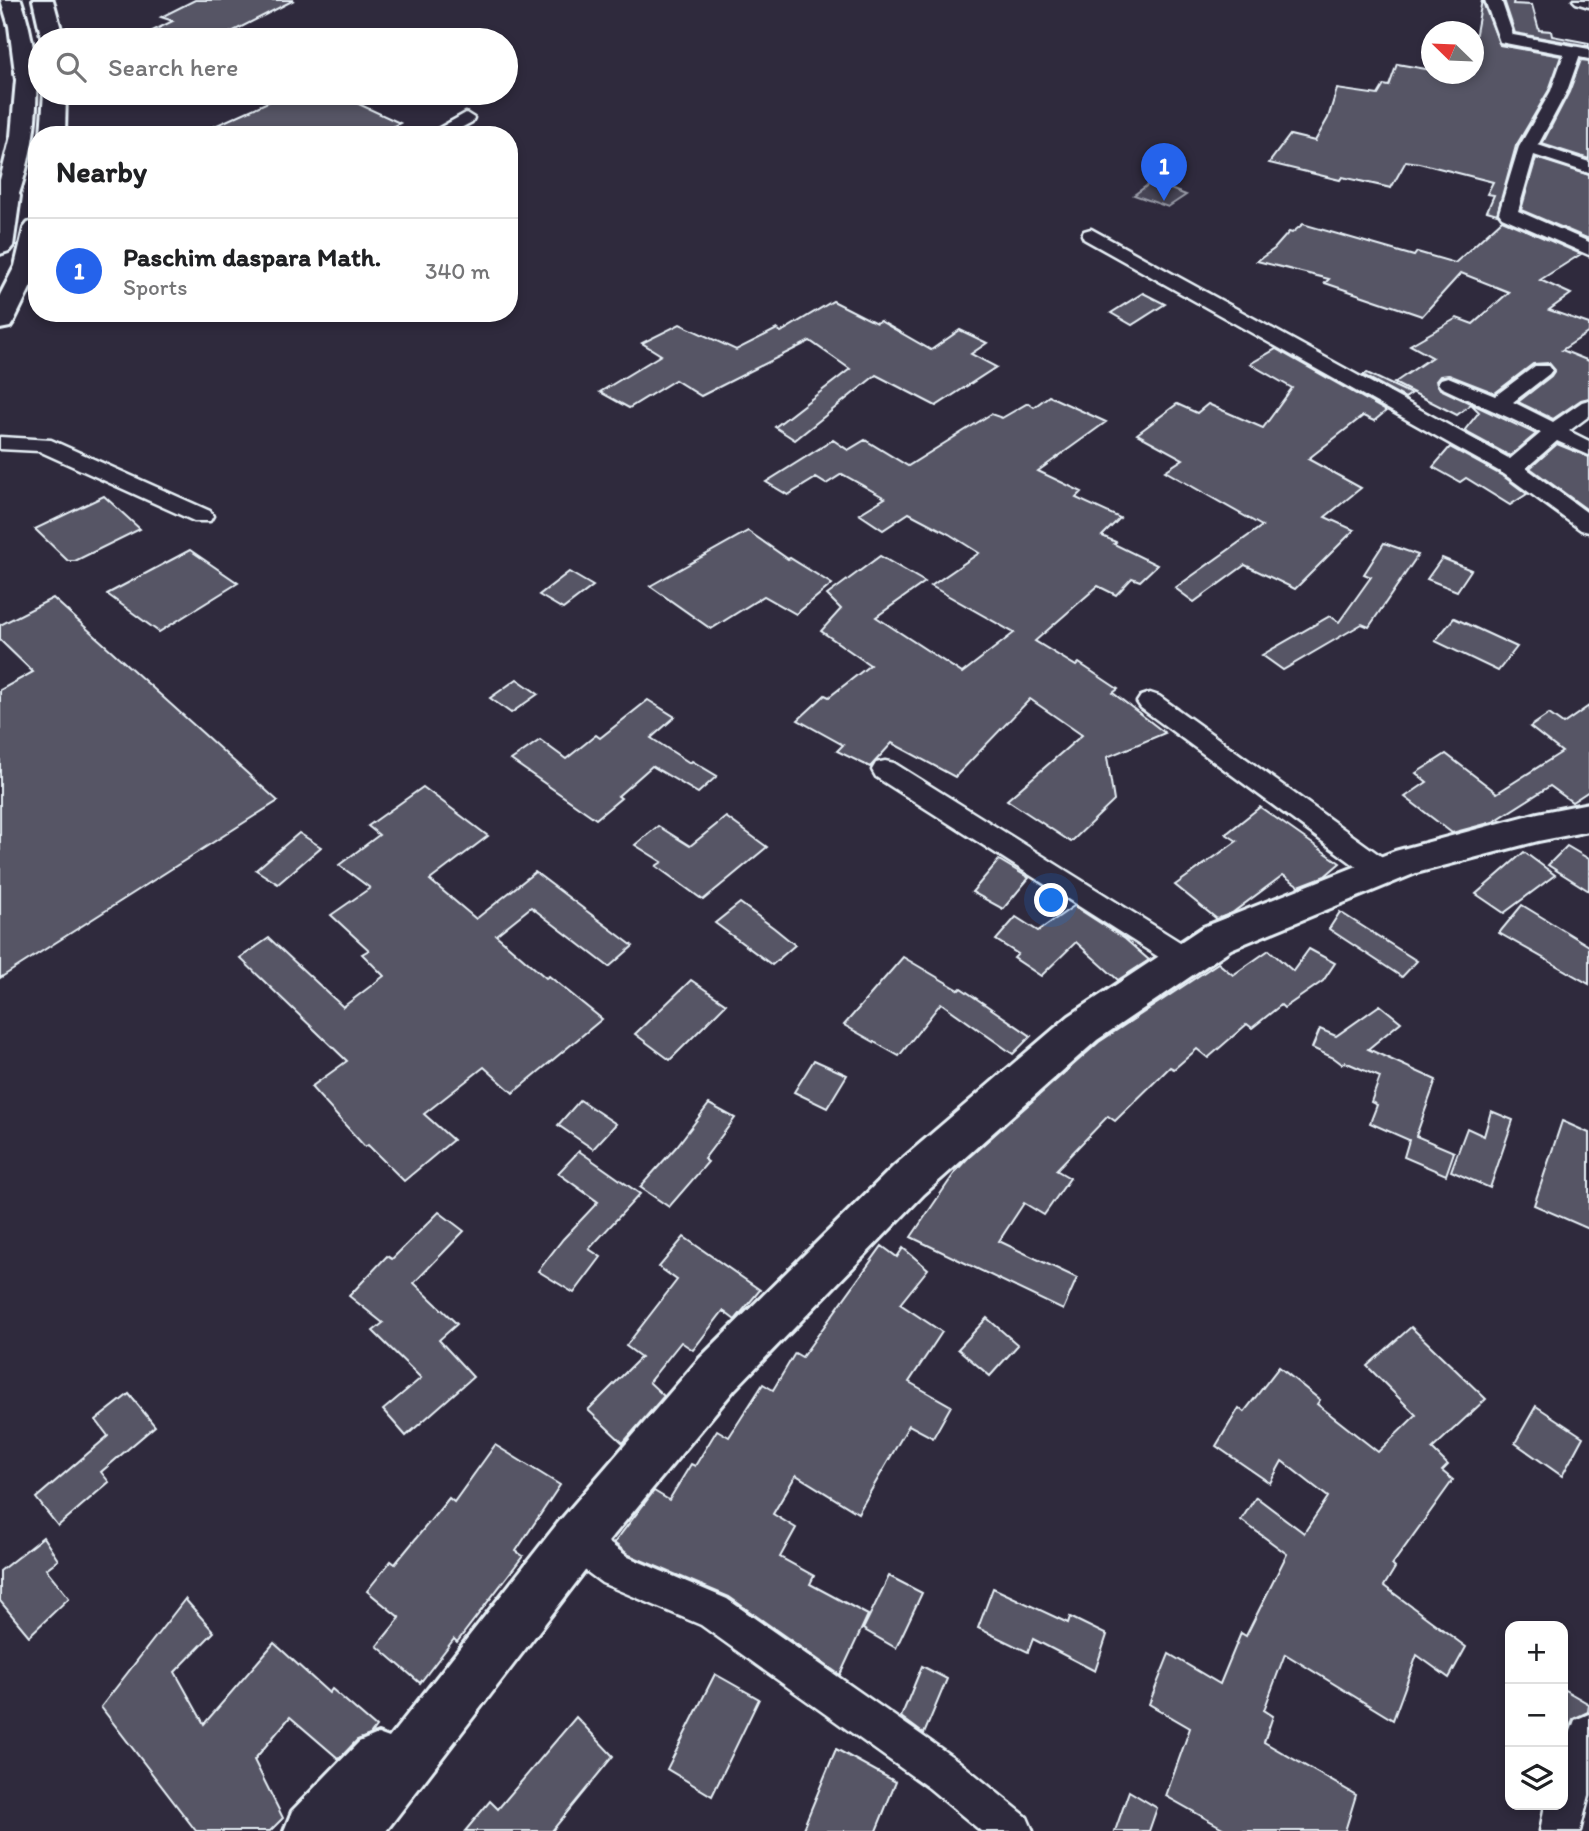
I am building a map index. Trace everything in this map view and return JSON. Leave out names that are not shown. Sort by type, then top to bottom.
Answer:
[{"type":"main road","points":[[0,246],[4,205],[17,162],[26,103],[26,67],[11,0]]},
{"type":"main road","points":[[43,0],[50,28]]},
{"type":"main road","points":[[53,126],[54,105]]},
{"type":"main road","points":[[0,321],[28,266]]},
{"type":"main road","points":[[351,1831],[576,1541],[717,1374],[909,1180],[1083,1028],[1217,938],[1382,871],[1434,854],[1538,827],[1589,817]]},
{"type":"main road","points":[[312,1831],[524,1608]]},
{"type":"street","points":[[1493,0],[1506,39],[1581,52],[1528,147],[1508,213],[1589,249]]},
{"type":"street","points":[[1581,0],[1589,2]]},
{"type":"street","points":[[451,126],[467,117]]},
{"type":"street","points":[[1528,147],[1589,168]]},
{"type":"street","points":[[1091,235],[1512,468],[1589,525]]},
{"type":"street","points":[[1499,403],[1542,370]]},
{"type":"street","points":[[1448,383],[1483,399],[1499,403],[1589,449]]},
{"type":"street","points":[[1512,468],[1589,406]]},
{"type":"street","points":[[0,443],[43,445],[202,516]]},
{"type":"street","points":[[1150,702],[1382,871]]},
{"type":"street","points":[[885,770],[1186,960]]},
{"type":"street","points":[[576,1541],[615,1570],[714,1612],[933,1766],[1013,1831]]},
{"type":"street","points":[[1560,1831],[1561,1819],[1589,1734]]},
{"type":"shaded area","points":[[1152,182],[1186,195],[1168,207],[1134,195]]},
{"type":"building","points":[[195,0],[294,0],[239,28],[159,28],[173,21],[161,17]]},
{"type":"building","points":[[1482,0],[1500,45],[1561,56],[1549,90],[1516,146],[1497,214],[1487,211],[1494,195],[1487,194],[1493,182],[1419,163],[1406,161],[1391,188],[1342,177],[1340,180],[1269,163],[1290,135],[1315,141],[1328,118],[1337,89],[1378,95],[1384,85],[1389,86],[1397,64],[1421,68],[1421,84],[1484,84],[1484,21],[1478,21]]},
{"type":"building","points":[[1504,0],[1514,0],[1513,4],[1532,5],[1539,30],[1551,31],[1552,36],[1589,43],[1589,46],[1515,33]]},
{"type":"building","points":[[1581,60],[1589,61],[1589,159],[1542,144],[1569,92]]},
{"type":"building","points":[[261,105],[361,105],[400,123],[394,126],[215,126]]},
{"type":"building","points":[[1536,158],[1589,175],[1589,239],[1521,210]]},
{"type":"building","points":[[1502,220],[1581,254],[1540,280],[1571,294],[1549,310],[1589,324],[1589,332],[1562,350],[1589,361],[1589,398],[1581,400],[1553,419],[1518,402],[1551,376],[1555,370],[1549,363],[1533,364],[1495,393],[1449,375],[1440,376],[1436,381],[1440,389],[1536,434],[1510,456],[1464,431],[1479,412],[1471,404],[1457,415],[1394,383],[1432,357],[1410,345],[1457,318],[1473,324],[1509,292],[1461,273],[1422,316],[1325,283],[1329,279],[1257,261],[1274,249],[1289,232],[1292,233],[1303,224],[1414,256],[1417,252],[1455,263]]},
{"type":"building","points":[[1143,293],[1165,304],[1132,325],[1111,313]]},
{"type":"building","points":[[833,301],[876,323],[880,321],[931,350],[960,330],[987,343],[971,354],[996,367],[936,406],[876,375],[795,440],[775,427],[850,369],[810,341],[701,396],[675,380],[629,408],[600,392],[661,355],[642,343],[680,324],[736,350],[777,329],[781,332]]},
{"type":"building","points":[[1276,349],[1386,411],[1374,421],[1363,416],[1308,459],[1361,488],[1325,517],[1354,530],[1295,589],[1245,565],[1194,602],[1175,588],[1262,526],[1165,471],[1183,459],[1137,434],[1177,404],[1197,413],[1208,404],[1263,428],[1292,388],[1250,364]]},
{"type":"building","points":[[1367,373],[1411,394],[1405,398],[1363,375]]},
{"type":"building","points":[[1049,396],[1106,422],[1038,471],[1082,492],[1076,498],[1120,518],[1102,536],[1157,565],[1140,581],[1132,578],[1116,595],[1098,586],[1035,641],[1076,666],[1079,663],[1118,689],[1113,693],[1165,733],[1107,757],[1114,801],[1071,842],[1007,800],[1082,735],[1030,699],[955,777],[892,743],[870,767],[837,751],[843,745],[798,720],[825,695],[829,697],[870,665],[821,631],[841,609],[827,595],[880,556],[925,582],[876,617],[962,673],[1014,633],[931,586],[979,553],[949,534],[909,513],[883,530],[859,514],[885,498],[842,474],[826,484],[816,478],[788,495],[766,482],[833,440],[848,450],[865,440],[908,466],[991,414],[1002,418],[1028,403],[1034,407]]},
{"type":"building","points":[[1557,444],[1589,457],[1589,511],[1530,468]]},
{"type":"building","points":[[1450,447],[1503,476],[1527,494],[1510,505],[1466,478],[1460,482],[1433,467]]},
{"type":"building","points":[[104,496],[140,529],[75,561],[68,561],[35,529]]},
{"type":"building","points":[[748,531],[788,559],[832,584],[796,614],[764,596],[711,629],[650,586]]},
{"type":"building","points":[[1384,543],[1418,555],[1369,627],[1362,624],[1283,670],[1262,655],[1330,616],[1339,622],[1371,577],[1364,574]]},
{"type":"building","points":[[190,550],[238,583],[159,632],[107,594]]},
{"type":"building","points":[[1442,558],[1471,570],[1457,591],[1427,579]]},
{"type":"building","points":[[569,572],[593,586],[563,609],[539,595]]},
{"type":"building","points":[[53,598],[278,801],[0,978],[0,690],[33,672],[0,640],[0,625]]},
{"type":"building","points":[[1454,618],[1517,647],[1498,671],[1435,641]]},
{"type":"building","points":[[517,679],[538,694],[511,713],[490,698]]},
{"type":"building","points":[[648,700],[675,717],[651,738],[690,763],[692,761],[717,776],[698,793],[652,766],[596,819],[511,760],[540,740],[566,759],[596,735],[600,738]]},
{"type":"building","points":[[1589,706],[1589,791],[1572,802],[1550,786],[1493,822],[1452,833],[1405,797],[1427,782],[1416,773],[1446,754],[1497,793],[1562,752],[1530,727],[1549,714],[1563,724]]},
{"type":"building","points":[[423,787],[488,836],[430,880],[476,919],[535,872],[633,946],[609,967],[531,907],[496,935],[546,978],[549,976],[602,1019],[513,1093],[484,1067],[424,1114],[453,1140],[404,1181],[368,1145],[365,1147],[311,1087],[347,1061],[240,958],[269,938],[343,1007],[384,976],[362,954],[369,950],[331,915],[370,888],[339,865],[379,835],[368,826]]},
{"type":"building","points":[[1260,807],[1340,863],[1325,876],[1299,886],[1283,875],[1232,913],[1217,919],[1175,885],[1237,841],[1226,834]]},
{"type":"building","points":[[726,817],[767,847],[703,900],[656,866],[662,862],[635,845],[658,826],[690,846]]},
{"type":"building","points":[[299,833],[321,847],[278,884],[256,870]]},
{"type":"building","points":[[1567,846],[1589,859],[1589,891],[1548,865]]},
{"type":"building","points":[[1524,852],[1555,875],[1504,913],[1476,894]]},
{"type":"building","points":[[999,860],[1029,878],[1003,909],[972,892]]},
{"type":"building","points":[[740,903],[795,945],[772,965],[715,923]]},
{"type":"building","points":[[1522,905],[1589,946],[1589,984],[1499,933]]},
{"type":"building","points":[[1074,906],[1125,939],[1149,960],[1118,980],[1076,942],[1041,976],[1014,958],[1018,954],[996,940],[1016,917],[1038,931]]},
{"type":"building","points":[[1340,912],[1417,961],[1402,977],[1329,929]]},
{"type":"building","points":[[1309,949],[1335,963],[1323,981],[1284,1008],[1281,1005],[1252,1028],[1247,1024],[1208,1058],[1197,1049],[1174,1069],[1170,1067],[1115,1121],[1108,1116],[1056,1170],[1070,1178],[1044,1215],[1024,1203],[999,1241],[1077,1278],[1063,1310],[911,1237],[956,1171],[968,1158],[1099,1042],[1218,963],[1233,975],[1269,950],[1293,971]]},
{"type":"building","points":[[903,957],[959,990],[961,988],[1031,1036],[1013,1054],[941,1003],[899,1056],[844,1025]]},
{"type":"building","points":[[691,980],[726,1004],[670,1060],[635,1034]]},
{"type":"building","points":[[1380,1005],[1401,1022],[1368,1049],[1436,1080],[1416,1136],[1454,1152],[1446,1175],[1404,1157],[1409,1140],[1370,1123],[1377,1105],[1371,1102],[1380,1077],[1345,1062],[1342,1064],[1312,1048],[1320,1029],[1336,1036]]},
{"type":"building","points":[[814,1060],[847,1075],[827,1108],[794,1092]]},
{"type":"building","points":[[580,1100],[616,1124],[593,1149],[558,1125]]},
{"type":"building","points":[[709,1104],[735,1118],[704,1159],[708,1162],[669,1207],[640,1187],[677,1146]]},
{"type":"building","points":[[1491,1111],[1513,1120],[1490,1188],[1451,1171],[1467,1128],[1484,1136]]},
{"type":"building","points":[[1562,1121],[1589,1133],[1589,1229],[1534,1205]]},
{"type":"building","points":[[579,1151],[640,1194],[589,1249],[601,1257],[574,1293],[538,1271],[563,1239],[598,1202],[558,1173]]},
{"type":"building","points":[[439,1212],[464,1231],[414,1283],[457,1324],[439,1340],[473,1377],[406,1436],[383,1410],[421,1378],[373,1331],[383,1323],[349,1296],[387,1256],[392,1259]]},
{"type":"building","points":[[684,1237],[760,1290],[735,1320],[723,1311],[693,1350],[681,1342],[649,1382],[664,1396],[623,1443],[588,1410],[641,1357],[626,1346],[677,1280],[659,1267]]},
{"type":"building","points":[[882,1246],[897,1257],[903,1248],[928,1269],[900,1304],[942,1332],[909,1382],[951,1406],[933,1438],[909,1425],[858,1513],[796,1475],[773,1514],[796,1528],[780,1557],[814,1576],[810,1584],[868,1615],[840,1675],[729,1597],[629,1555],[614,1543],[654,1491],[669,1500],[691,1464],[695,1466],[717,1430],[729,1437],[763,1384],[773,1390],[795,1353],[802,1357]]},
{"type":"building","points":[[987,1318],[1018,1345],[990,1376],[958,1349]]},
{"type":"building","points":[[1411,1327],[1486,1399],[1432,1449],[1448,1465],[1442,1471],[1453,1480],[1392,1565],[1395,1568],[1384,1586],[1466,1647],[1449,1678],[1417,1655],[1393,1720],[1285,1654],[1264,1710],[1273,1716],[1264,1742],[1356,1795],[1345,1831],[1228,1831],[1166,1796],[1190,1728],[1149,1704],[1169,1654],[1220,1684],[1241,1633],[1246,1636],[1287,1554],[1241,1520],[1256,1497],[1304,1533],[1328,1497],[1282,1461],[1270,1483],[1216,1446],[1239,1408],[1244,1412],[1279,1367],[1320,1400],[1317,1404],[1378,1452],[1416,1415],[1367,1366]]},
{"type":"building","points":[[129,1394],[155,1426],[101,1472],[109,1482],[58,1526],[36,1498],[108,1436],[96,1420]]},
{"type":"building","points":[[1536,1406],[1583,1437],[1562,1476],[1515,1443]]},
{"type":"building","points":[[495,1445],[560,1485],[516,1551],[523,1556],[457,1642],[454,1639],[420,1683],[377,1646],[400,1618],[367,1591],[391,1561],[395,1564],[449,1498],[454,1502]]},
{"type":"building","points":[[43,1537],[58,1560],[46,1569],[69,1598],[29,1636],[0,1601],[0,1571]]},
{"type":"building","points":[[889,1576],[922,1593],[896,1648],[863,1629]]},
{"type":"building","points":[[993,1588],[1068,1623],[1070,1617],[1107,1635],[1095,1671],[1033,1639],[1028,1652],[978,1628]]},
{"type":"building","points":[[185,1599],[214,1632],[175,1672],[204,1724],[274,1643],[329,1693],[332,1689],[376,1727],[370,1735],[357,1740],[339,1759],[290,1717],[254,1760],[283,1818],[270,1831],[196,1831],[101,1707]]},
{"type":"building","points":[[922,1666],[947,1679],[924,1734],[901,1717]]},
{"type":"building","points":[[715,1674],[759,1699],[712,1796],[667,1769]]},
{"type":"building","points":[[1568,1692],[1589,1704],[1588,1712],[1573,1719],[1568,1732]]},
{"type":"building","points":[[576,1717],[613,1756],[552,1831],[465,1831],[490,1801],[498,1809]]},
{"type":"building","points":[[836,1749],[896,1782],[876,1831],[802,1831]]},
{"type":"building","points":[[1129,1791],[1157,1808],[1149,1831],[1115,1831]]},
{"type":"place","name":"Paschim daspara Math.","points":[[1164,201]]}]
